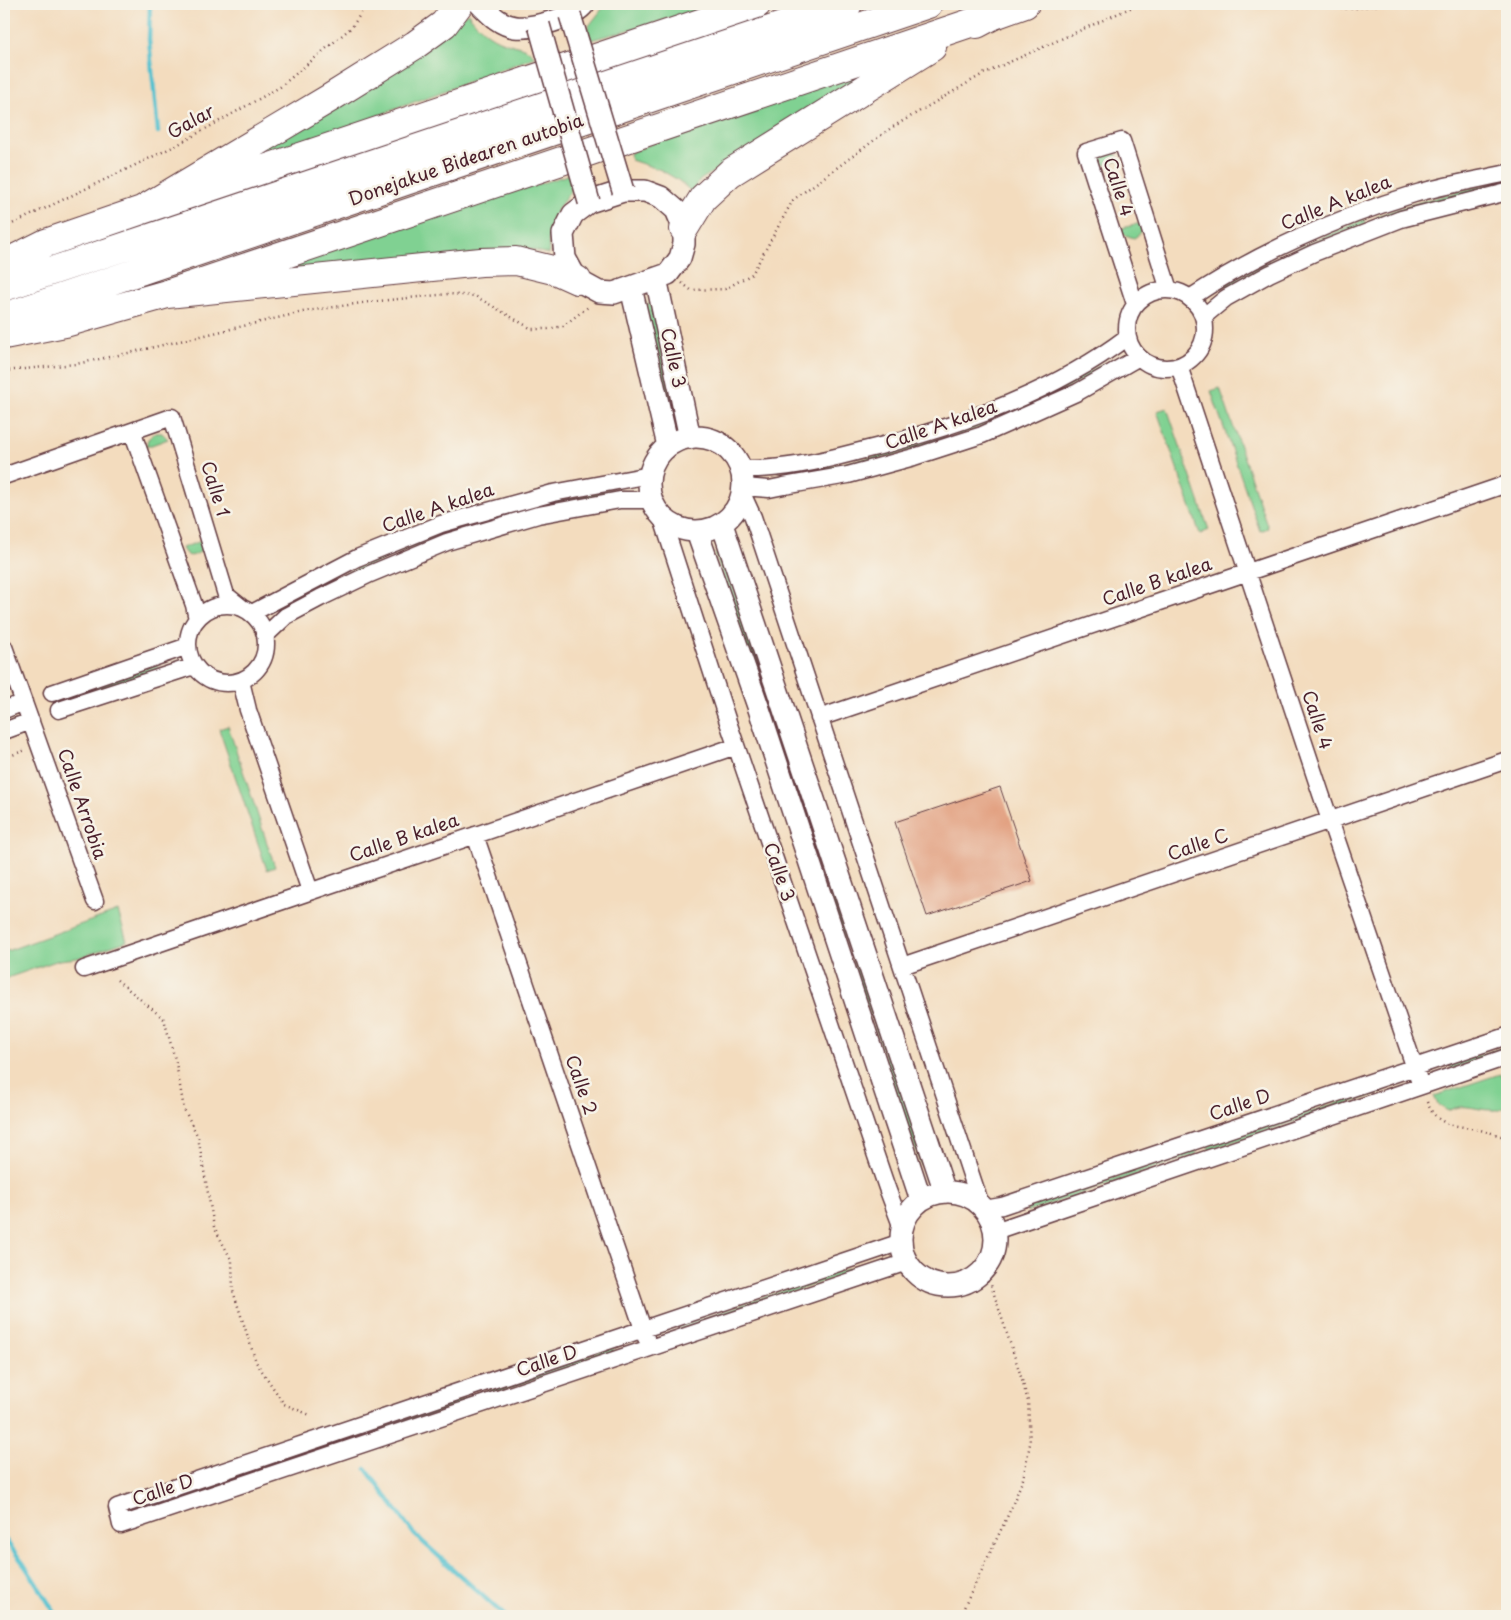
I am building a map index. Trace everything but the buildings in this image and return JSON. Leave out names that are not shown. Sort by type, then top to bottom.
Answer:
[{"type":"highway","points":[[142,210],[415,45],[444,24],[459,4]]},
{"type":"highway","points":[[4,264],[46,243],[757,4]]},
{"type":"highway","name":"Donejakue Bidearen autobia","points":[[4,286],[848,4]]},
{"type":"highway","name":"Donejakue Bidearen autobia","points":[[4,317],[928,4]]},
{"type":"highway","points":[[4,335],[65,323],[167,294],[1025,4]]},
{"type":"highway","points":[[684,229],[703,198],[730,173],[918,55],[994,14]]},
{"type":"highway","points":[[167,294],[481,262],[516,261],[557,271],[588,286]]},
{"type":"street","points":[[480,4],[493,18],[515,27],[539,25],[577,9],[623,191]]},
{"type":"street","points":[[539,25],[589,202]]},
{"type":"street","name":"Calle 4","points":[[1135,304],[1086,152],[1122,141],[1169,290]]},
{"type":"street","name":"Calle A kalea","points":[[1190,298],[1216,281],[1281,246],[1368,210],[1416,193],[1507,173]]},
{"type":"street","points":[[623,191],[645,191],[661,197],[676,210],[684,229],[684,244],[680,258],[662,276],[614,293],[588,286],[566,258],[563,234],[573,214],[589,202],[623,191]]},
{"type":"street","points":[[1204,317],[1226,298],[1269,274],[1314,253],[1402,219],[1507,192]]},
{"type":"street","name":"Calle 3","points":[[662,276],[690,438]]},
{"type":"street","name":"Calle 3","points":[[631,288],[668,446]]},
{"type":"street","points":[[1169,290],[1180,292],[1190,298],[1198,306],[1204,317],[1204,341],[1198,352],[1190,360],[1179,366],[1168,368],[1148,364],[1132,348],[1127,337],[1129,314],[1135,304],[1145,296],[1156,291],[1169,290]]},
{"type":"street","name":"Calle A kalea","points":[[742,483],[758,470],[810,464],[904,440],[1002,406],[1095,360],[1127,337]]},
{"type":"street","name":"Calle A kalea","points":[[742,483],[769,489],[848,475],[914,458],[982,435],[1038,410],[1078,392],[1139,357]]},
{"type":"street","name":"Calle 4","points":[[1179,366],[1330,821],[1421,1086]]},
{"type":"street","name":"Calle 1","points":[[4,476],[172,417],[226,595],[246,610]]},
{"type":"street","points":[[132,431],[194,605],[197,619]]},
{"type":"street","points":[[742,483],[739,505],[731,515],[722,524],[697,532],[684,530],[671,524],[656,508],[649,488],[653,464],[668,446],[678,441],[690,438],[704,438],[716,442],[728,450],[736,461],[819,718],[983,1207],[991,1219],[995,1231],[993,1254],[988,1265],[980,1274],[968,1281],[955,1286],[941,1285],[928,1281],[916,1273],[907,1262],[901,1235],[909,1212],[921,1200],[932,1194],[944,1192],[958,1193],[970,1197],[983,1207]]},
{"type":"street","name":"Calle A kalea","points":[[246,610],[357,558],[441,524],[553,493],[650,475]]},
{"type":"street","name":"Calle B kalea","points":[[819,718],[1507,484]]},
{"type":"street","name":"Calle A kalea","points":[[266,634],[286,616],[320,598],[370,574],[447,542],[538,515],[620,500],[656,508]]},
{"type":"street","name":"Calle 3","points":[[656,508],[901,1235]]},
{"type":"street","points":[[722,524],[725,538],[865,948],[944,1192]]},
{"type":"street","name":"Calle 3","points":[[697,532],[759,709],[921,1200]]},
{"type":"street","points":[[229,605],[246,610],[260,622],[266,634],[265,658],[259,668],[251,676],[241,681],[228,683],[215,681],[203,675],[194,666],[188,646],[189,636],[197,619],[206,611],[217,606],[229,605]]},
{"type":"street","points":[[52,693],[188,646]]},
{"type":"street","name":"Calle Arrobia","points":[[4,647],[95,901]]},
{"type":"street","points":[[59,710],[194,666]]},
{"type":"street","points":[[241,681],[248,710],[310,890]]},
{"type":"street","points":[[4,710],[24,702]]},
{"type":"street","points":[[4,731],[31,721]]},
{"type":"street","name":"Calle B kalea","points":[[84,969],[310,890],[475,836],[736,746]]},
{"type":"street","name":"Calle C","points":[[902,966],[1507,760]]},
{"type":"street","name":"Calle 2","points":[[475,836],[649,1348]]},
{"type":"street","name":"Calle D","points":[[983,1207],[1002,1206],[1507,1036]]},
{"type":"street","points":[[995,1231],[1507,1057]]},
{"type":"street","name":"Calle D","points":[[901,1235],[643,1330],[116,1507],[121,1525],[907,1262]]},
{"type":"path","name":"Galar","points":[[4,228],[177,145],[280,87],[352,27],[367,4]]},
{"type":"path","points":[[662,276],[692,290],[725,289],[752,274],[793,200],[891,128],[984,74],[1139,4]]},
{"type":"path","points":[[1311,4],[1349,9],[1386,4]]},
{"type":"path","points":[[4,371],[76,364],[307,311],[368,302],[448,294],[475,296],[532,329],[548,329],[563,326],[588,307],[588,286]]},
{"type":"path","points":[[4,758],[32,748]]},
{"type":"path","points":[[116,980],[164,1019],[176,1063],[184,1109],[198,1137],[214,1227],[232,1261],[233,1291],[256,1362],[284,1404],[310,1415]]},
{"type":"path","points":[[1421,1086],[1430,1110],[1440,1121],[1457,1127],[1478,1129],[1507,1138]]},
{"type":"path","points":[[960,1616],[1023,1479],[1030,1444],[1028,1402],[1019,1370],[991,1284],[980,1274]]},
{"type":"green space","points":[[606,4],[717,4],[591,40],[587,33],[588,27]]},
{"type":"green space","points":[[468,13],[479,27],[488,34],[525,49],[535,57],[219,175]]},
{"type":"green space","points":[[916,47],[700,180],[692,192],[678,180],[661,170],[631,160],[630,153],[740,106]]},
{"type":"green space","points":[[1109,152],[1116,154],[1120,160],[1099,167],[1098,160]]},
{"type":"green space","points":[[577,172],[574,185],[558,208],[551,224],[549,254],[528,249],[254,273]]},
{"type":"green space","points":[[1507,181],[1507,185],[1482,190],[1378,219],[1377,216],[1442,196]]},
{"type":"green space","points":[[1365,219],[1366,224],[1313,245],[1227,287],[1226,284],[1286,253]]},
{"type":"green space","points":[[1141,223],[1141,232],[1134,238],[1122,234],[1119,229]]},
{"type":"green space","points":[[649,303],[653,306],[673,405],[666,406],[646,307]]},
{"type":"green space","points":[[1104,363],[1106,367],[1046,399],[958,436],[957,431],[1032,400]]},
{"type":"green space","points":[[1220,388],[1268,528],[1260,531],[1211,391]]},
{"type":"green space","points":[[1167,408],[1209,530],[1200,534],[1157,411]]},
{"type":"green space","points":[[155,433],[162,433],[168,439],[146,447],[148,439]]},
{"type":"green space","points":[[944,436],[945,440],[887,457],[848,467],[788,478],[788,475],[877,456]]},
{"type":"green space","points":[[612,489],[613,493],[510,515],[451,534],[450,530],[509,511]]},
{"type":"green space","points":[[438,534],[438,537],[362,569],[288,606],[286,603],[360,566]]},
{"type":"green space","points":[[204,540],[202,550],[191,556],[186,554],[182,548]]},
{"type":"green space","points":[[722,552],[771,699],[764,701],[715,554]]},
{"type":"green space","points":[[157,664],[159,669],[62,703],[60,698]]},
{"type":"green space","points":[[775,710],[855,945],[847,948],[768,712]]},
{"type":"green space","points":[[228,726],[275,867],[267,870],[219,729]]},
{"type":"green space","points":[[118,911],[127,941],[78,958],[59,960],[4,979],[4,952]]},
{"type":"green space","points":[[859,959],[930,1166],[922,1168],[852,961]]},
{"type":"green space","points":[[1507,1046],[1507,1050],[1451,1069],[1450,1065]]},
{"type":"green space","points":[[1500,1074],[1502,1079],[1507,1077],[1507,1106],[1500,1109],[1486,1110],[1459,1107],[1448,1111],[1438,1105],[1434,1096]]},
{"type":"green space","points":[[1385,1087],[1386,1091],[1209,1150],[1208,1146]]},
{"type":"green space","points":[[1196,1150],[1197,1154],[1027,1212],[1026,1208]]},
{"type":"green space","points":[[870,1261],[872,1265],[679,1330],[678,1326]]},
{"type":"green space","points":[[613,1347],[615,1352],[374,1435],[373,1430]]},
{"type":"green space","points":[[359,1433],[361,1437],[137,1513],[136,1509]]},
{"type":"waterway","points":[[150,4],[149,40],[158,132]]},
{"type":"waterway","points":[[366,1469],[414,1534],[505,1616]]},
{"type":"waterway","points":[[4,1538],[23,1563],[57,1616]]}]
